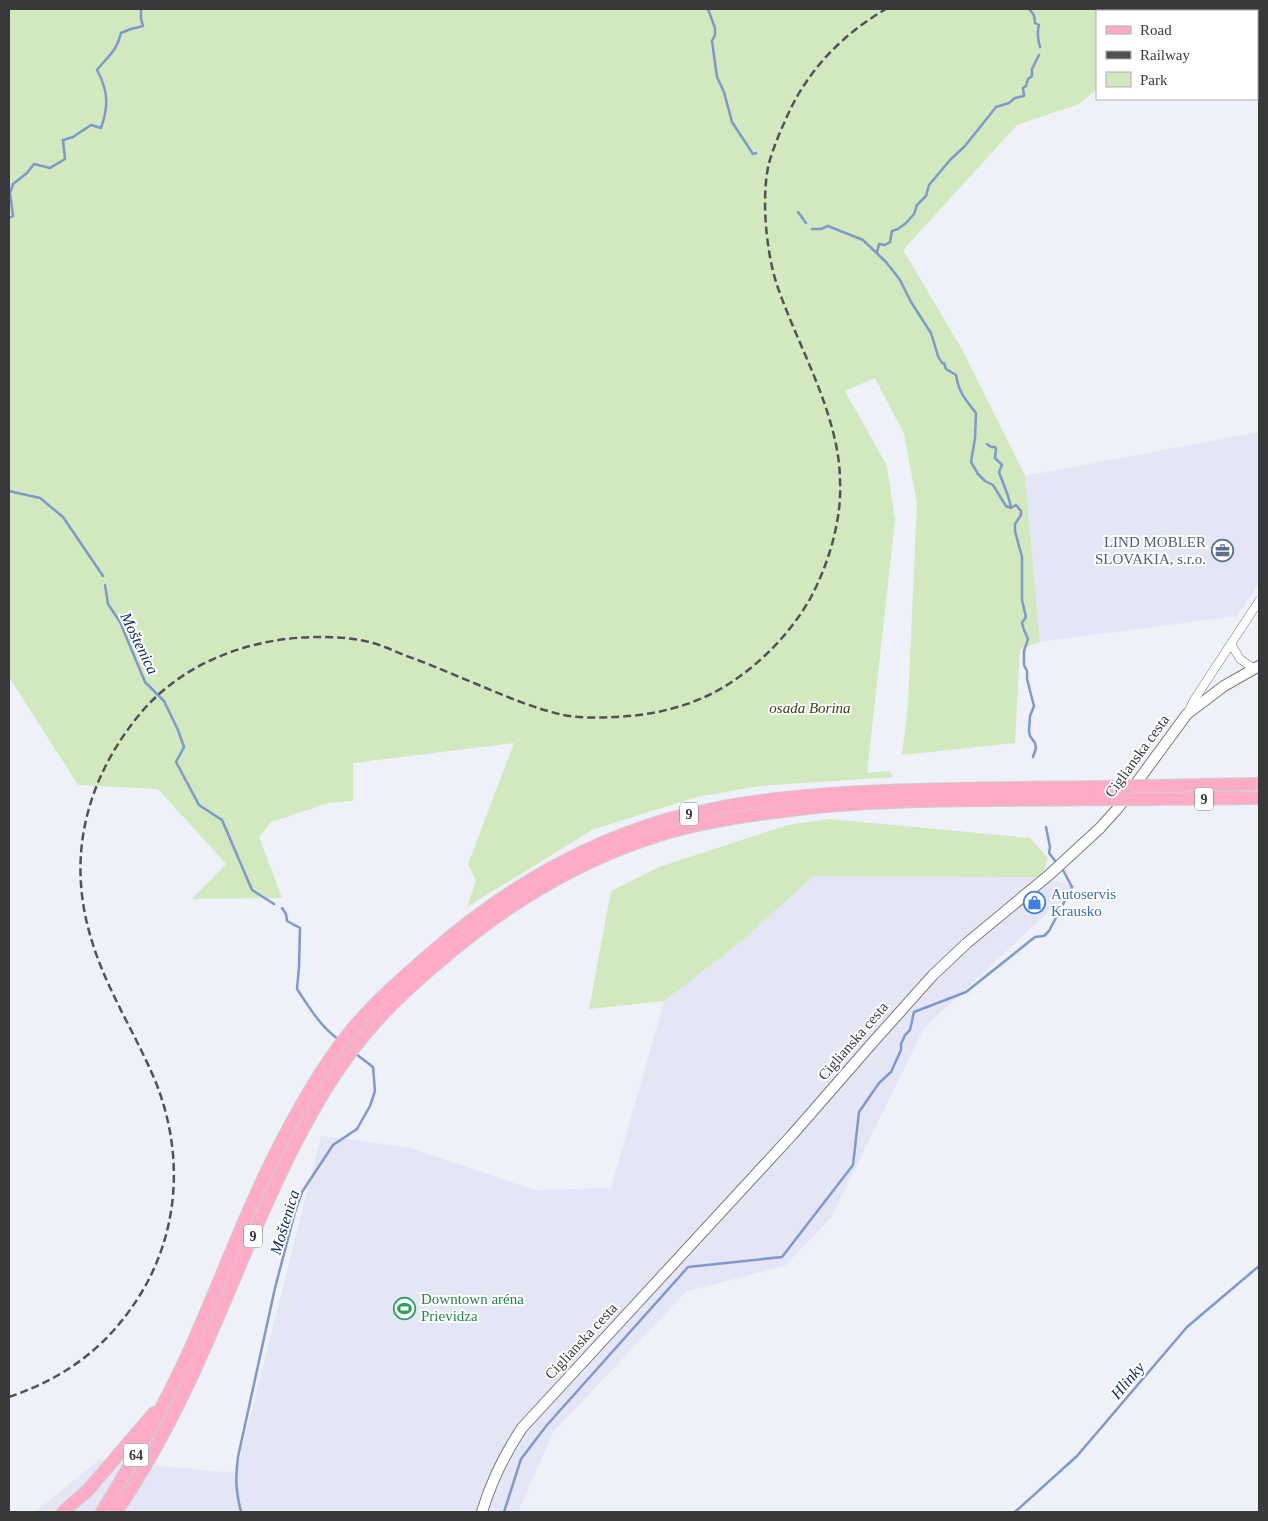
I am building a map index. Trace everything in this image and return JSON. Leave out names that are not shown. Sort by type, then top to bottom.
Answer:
[{"type":"main road","name":"9","points":[[1150,793],[1259,784]]},
{"type":"main road","name":"9","points":[[116,1512],[145,1468],[173,1414],[212,1331],[274,1186],[350,1033],[414,967],[453,934],[508,894],[560,863],[604,842],[650,825],[697,812],[747,803],[823,794],[908,790],[1150,793],[1259,798]]},
{"type":"main road","name":"9","points":[[63,1512],[88,1490],[168,1396],[261,1184],[288,1129],[310,1092],[338,1059],[361,1039],[372,1025],[423,975],[462,943],[517,903],[585,864],[656,836],[706,823],[751,815],[826,806],[1098,793]]},
{"type":"main road","name":"64","points":[[102,1512],[154,1424],[168,1396]]},
{"type":"street","name":"Ciglianska cesta","points":[[482,1512],[494,1476],[503,1459],[522,1428],[536,1412],[792,1135],[933,975],[967,943],[1049,875],[1110,817],[1187,714],[1194,700],[1259,601]]},
{"type":"street","points":[[1231,644],[1240,659],[1256,667]]},
{"type":"street","points":[[1187,714],[1224,686],[1256,667]]},
{"type":"shaded area","points":[[1259,432],[1259,583],[1237,616],[1040,642],[1025,476]]},
{"type":"shaded area","points":[[813,876],[1041,877],[1076,886],[924,1028],[831,1218],[785,1266],[687,1291],[554,1431],[518,1512],[35,1512],[99,1460],[236,1473],[321,1136],[407,1147],[535,1190],[611,1188],[664,1001],[742,941]]},
{"type":"green space","name":"osada Borina","points":[[9,9],[1246,9],[1096,10],[1096,90],[1079,104],[1017,125],[903,250],[962,349],[1025,476],[1040,642],[1020,649],[1015,743],[902,755],[908,704],[917,503],[904,434],[875,378],[845,391],[887,466],[895,520],[867,773],[889,771],[893,777],[759,786],[697,797],[594,829],[467,907],[476,881],[468,864],[514,743],[353,763],[353,801],[328,803],[271,822],[259,837],[282,898],[192,899],[226,864],[158,789],[78,785],[9,677]]},
{"type":"green space","points":[[830,819],[1030,838],[1048,858],[1042,877],[813,876],[742,941],[664,1001],[589,1009],[611,891],[659,867],[788,825]]},
{"type":"waterway","points":[[9,218],[13,216],[10,193],[13,184],[27,173],[34,164],[50,168],[65,159],[63,140],[73,137],[91,125],[101,128],[106,98],[97,70],[115,49],[121,33],[143,26],[141,9]]},
{"type":"waterway","points":[[708,9],[715,28],[715,35],[712,41],[717,77],[724,92],[732,122],[753,154],[756,153]]},
{"type":"waterway","points":[[1029,9],[1034,15],[1035,23],[1039,25],[1040,47]]},
{"type":"waterway","points":[[877,253],[879,244],[885,245],[890,242],[892,231],[906,223],[914,214],[917,205],[926,196],[929,185],[950,160],[965,146],[996,107],[1024,96],[1023,88],[1032,76],[1032,69],[1039,55]]},
{"type":"waterway","points":[[798,212],[806,223]]},
{"type":"waterway","points":[[812,229],[821,229],[828,226],[863,240],[886,262],[900,280],[911,302],[931,333],[938,356],[946,369],[956,375],[961,391],[976,413],[975,438],[971,462],[978,474],[985,481],[993,485],[1006,506],[1011,508],[1016,505],[1021,511],[1021,515],[1015,524],[1015,531],[1022,557],[1022,600],[1026,617],[1022,623],[1028,639],[1024,651],[1024,665],[1034,706],[1030,716],[1029,731],[1036,748],[1033,757]]},
{"type":"waterway","points":[[987,444],[996,449],[995,458],[1002,465],[999,472],[1011,508]]},
{"type":"waterway","name":"Moštenica","points":[[9,491],[40,498],[63,517],[103,576]]},
{"type":"waterway","name":"Moštenica","points":[[105,585],[108,604],[120,622],[145,682],[164,701],[178,730],[184,747],[176,762],[199,805],[222,820],[252,890],[274,904]]},
{"type":"waterway","points":[[1046,827],[1050,847],[1049,853],[1056,862]]},
{"type":"waterway","points":[[504,1512],[521,1459],[547,1425],[688,1267],[782,1257],[853,1165],[859,1112],[879,1083],[891,1072],[901,1050],[901,1044],[905,1035],[910,1030],[914,1012],[966,992],[1035,937],[1044,936],[1049,931],[1072,887],[1063,870]]},
{"type":"waterway","name":"Moštenica","points":[[282,908],[286,914],[287,921],[300,928],[297,989],[320,1022],[338,1039]]},
{"type":"waterway","name":"Moštenica","points":[[241,1512],[236,1472],[238,1457],[275,1288],[295,1212],[302,1192],[333,1145],[357,1129],[370,1106],[375,1091],[373,1067],[356,1054]]},
{"type":"waterway","name":"Hlinky","points":[[1015,1512],[1077,1456],[1187,1327],[1259,1266]]},
{"type":"railway","points":[[9,1397],[30,1389],[69,1369],[117,1327],[143,1290],[156,1265],[171,1213],[174,1186],[173,1158],[170,1131],[163,1104],[146,1060],[104,974],[91,938],[84,909],[81,851],[85,823],[93,796],[104,770],[118,745],[135,720],[152,700],[172,683],[194,669],[241,648],[293,638],[339,638],[373,643],[531,706],[559,714],[586,717],[638,715],[686,704],[724,687],[767,654],[792,626],[811,597],[829,555],[839,510],[840,496],[839,462],[831,423],[772,269],[767,239],[765,207],[769,163],[778,136],[793,103],[814,71],[840,43],[886,9]]},
{"type":"place","name":"LIND MOBLER SLOVAKIA, s.r.o.","points":[[1222,551]]},
{"type":"place","name":"Autoservis Krausko","points":[[1035,903]]},
{"type":"place","name":"Downtown aréna Prievidza","points":[[405,1308]]}]
